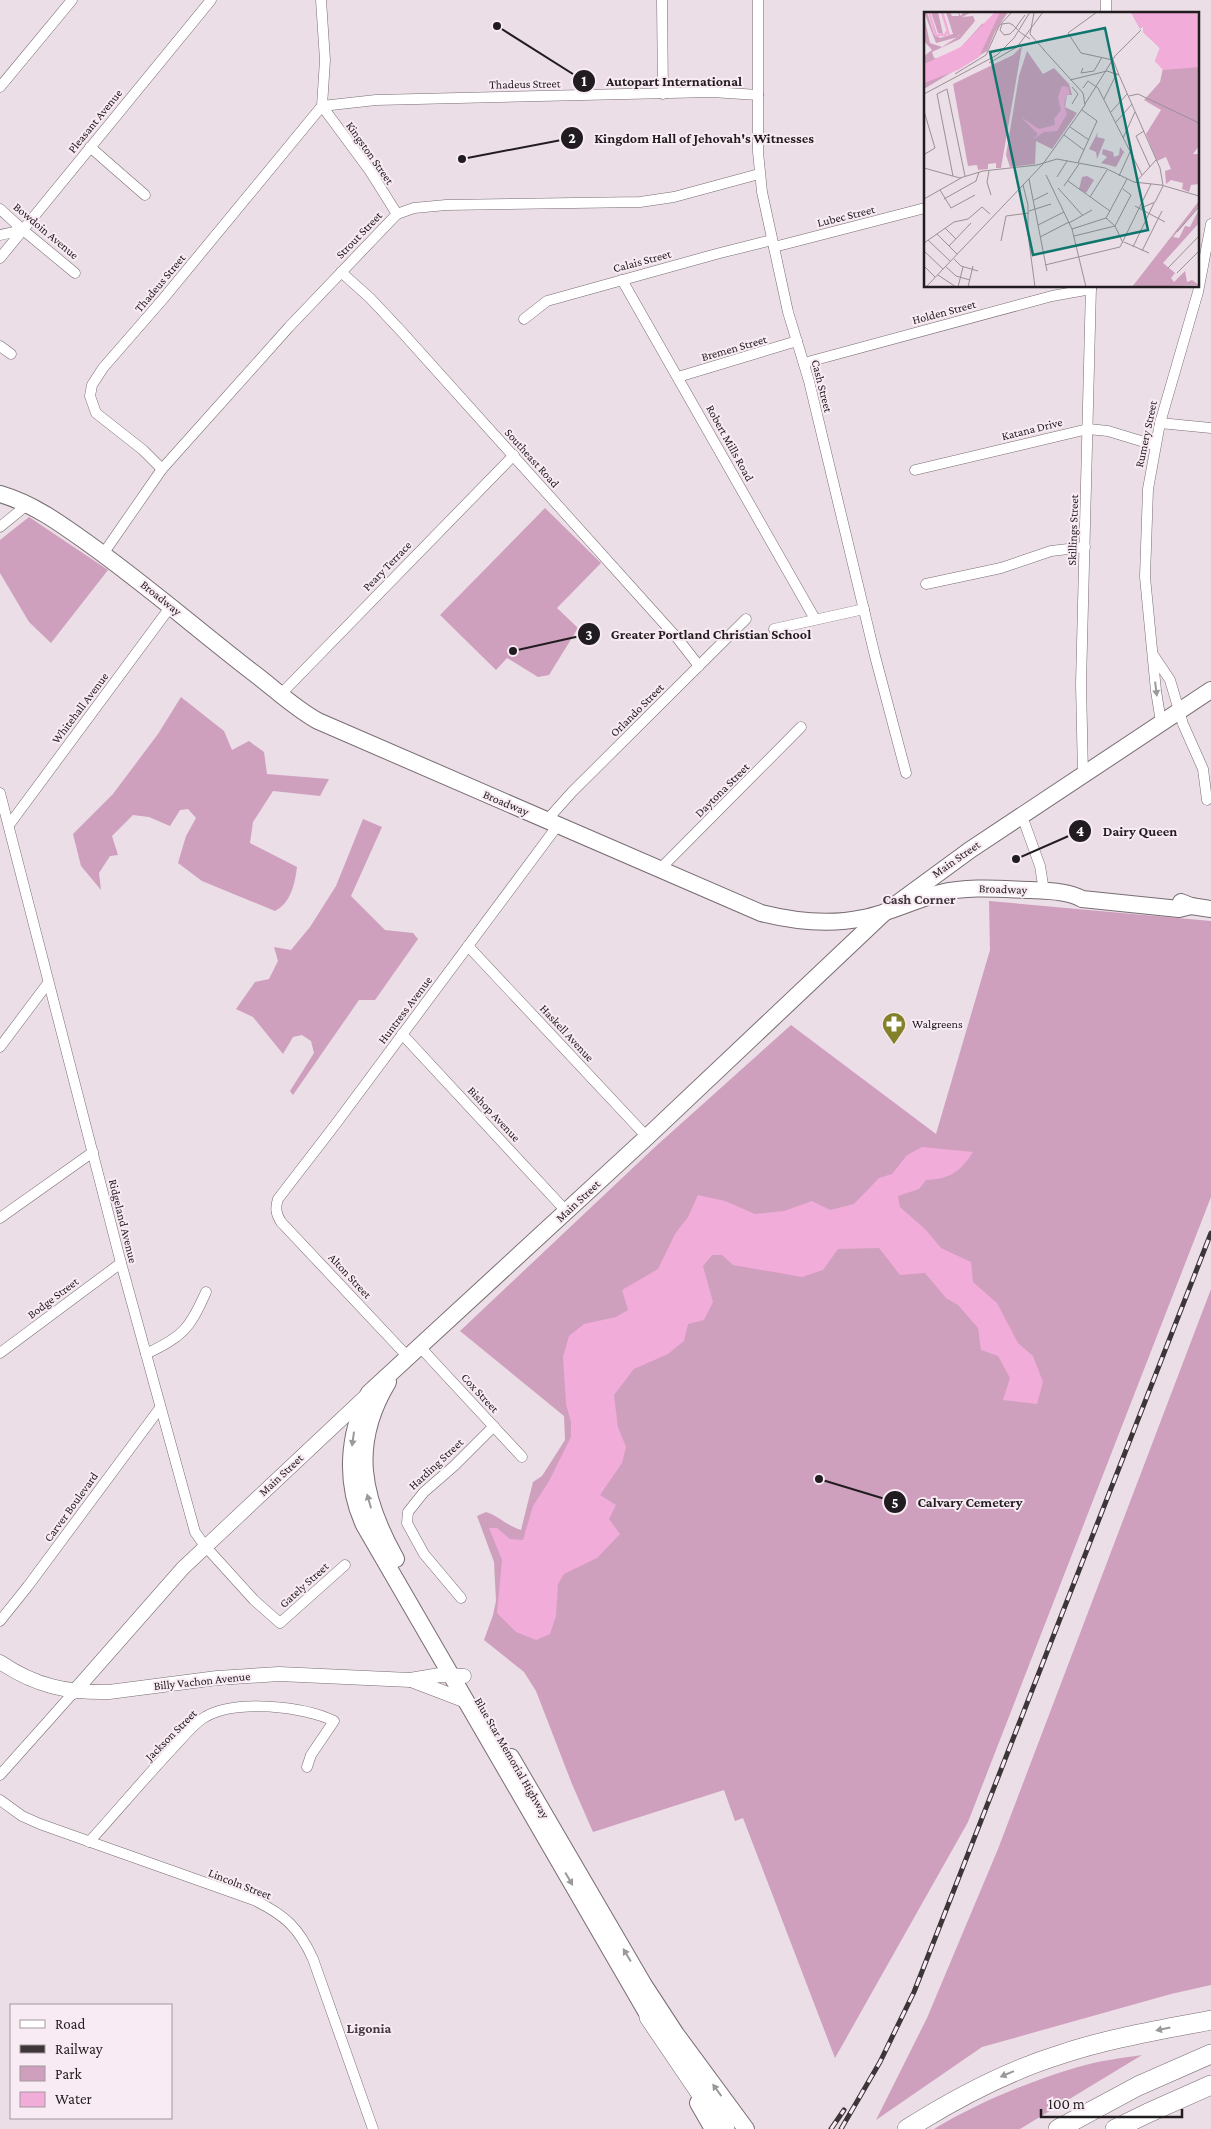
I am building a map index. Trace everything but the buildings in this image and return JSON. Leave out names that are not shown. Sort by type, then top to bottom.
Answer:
[{"type":"highway","points":[[649,2016],[725,2129]]},
{"type":"highway","points":[[908,2129],[964,2095],[1042,2060],[1087,2046],[1211,2020]]},
{"type":"highway","points":[[1058,2129],[1138,2086],[1211,2054]]},
{"type":"highway","points":[[1115,2129],[1148,2112],[1211,2085]]},
{"type":"main road","name":"Broadway","points":[[0,494],[28,504],[50,516],[171,606],[280,695],[318,721],[761,913],[783,919],[838,921],[884,913],[930,896],[973,888],[1044,891],[1075,895],[1082,899],[1179,909],[1191,906],[1211,909]]},
{"type":"main road","name":"Main Street","points":[[74,1692],[165,1586],[205,1546],[567,1212],[884,913],[941,870],[1211,690]]},
{"type":"main road","name":"Blue Star Memorial Highway","points":[[410,1356],[383,1390],[371,1416],[365,1444],[365,1482],[372,1511],[388,1546],[457,1676],[466,1700],[713,2129]]},
{"type":"main road","name":"Blue Star Memorial Highway","points":[[369,1393],[357,1419],[353,1439],[351,1474],[355,1500],[371,1538],[644,1985],[676,2034],[746,2129]]},
{"type":"main road","name":"Billy Vachon Avenue","points":[[0,1662],[46,1685],[74,1692],[109,1692],[216,1678],[279,1674],[410,1680],[457,1676]]},
{"type":"main road","name":"Billy Vachon Avenue","points":[[410,1680],[466,1700]]},
{"type":"street","points":[[0,87],[72,0]]},
{"type":"street","name":"Pleasant Avenue","points":[[0,258],[211,0]]},
{"type":"street","points":[[322,0],[325,60],[322,106]]},
{"type":"street","points":[[662,0],[663,94]]},
{"type":"street","name":"Cash Street","points":[[758,0],[759,174],[773,243],[797,341],[906,773]]},
{"type":"street","name":"Thadeus Street","points":[[162,469],[143,450],[96,414],[90,396],[92,385],[103,368],[163,299],[322,106],[376,100],[712,92],[758,95]]},
{"type":"street","name":"Kingston Street","points":[[322,106],[370,171],[397,214]]},
{"type":"street","points":[[90,147],[145,195]]},
{"type":"street","name":"Strout Street","points":[[103,554],[162,469],[289,327],[397,214],[414,208],[446,205],[640,202],[674,197],[759,174]]},
{"type":"street","name":"Lubec Street","points":[[773,243],[924,208]]},
{"type":"street","name":"Bowdoin Avenue","points":[[0,209],[75,273]]},
{"type":"street","name":"Rumery Street","points":[[1162,722],[1156,691],[1145,577],[1147,496],[1154,445],[1198,292],[1211,224]]},
{"type":"street","points":[[0,235],[23,230]]},
{"type":"street","name":"Calais Street","points":[[524,318],[547,301],[622,280],[773,243]]},
{"type":"street","name":"Southeast Road","points":[[341,272],[376,305],[514,456],[678,639],[699,666]]},
{"type":"street","name":"Robert Mills Road","points":[[622,280],[815,619]]},
{"type":"street","name":"Holden Street","points":[[804,364],[1052,296],[1091,288]]},
{"type":"street","name":"Skillings Street","points":[[1083,774],[1081,684],[1091,288]]},
{"type":"street","name":"Bremen Street","points":[[678,377],[797,341]]},
{"type":"street","points":[[0,346],[11,354]]},
{"type":"street","points":[[1160,423],[1211,428]]},
{"type":"street","name":"Katana Drive","points":[[915,470],[1088,429],[1108,432],[1154,445]]},
{"type":"street","name":"Peary Terrace","points":[[280,695],[514,456]]},
{"type":"street","points":[[0,526],[28,504]]},
{"type":"street","points":[[926,584],[1001,568],[1051,551],[1085,547]]},
{"type":"street","name":"Whitehall Avenue","points":[[9,825],[171,606]]},
{"type":"street","points":[[774,629],[864,610]]},
{"type":"street","name":"Orlando Street","points":[[552,822],[572,792],[746,619]]},
{"type":"street","name":"Rumery Street","points":[[1154,655],[1170,680],[1179,710],[1203,769],[1207,800]]},
{"type":"street","name":"Daytona Street","points":[[660,869],[801,727]]},
{"type":"street","name":"Ridgeland Avenue","points":[[0,793],[120,1262],[195,1532],[205,1546],[258,1603],[280,1623]]},
{"type":"street","points":[[1022,816],[1040,866],[1044,891]]},
{"type":"street","name":"Huntress Avenue","points":[[276,1211],[278,1199],[468,946],[552,822]]},
{"type":"street","name":"Haskell Avenue","points":[[468,946],[647,1137]]},
{"type":"street","points":[[0,1047],[48,983]]},
{"type":"street","name":"Bishop Avenue","points":[[402,1034],[567,1212]]},
{"type":"street","points":[[0,1218],[93,1152]]},
{"type":"street","name":"Alton Street","points":[[276,1211],[281,1222],[410,1356]]},
{"type":"street","name":"Bodge Street","points":[[0,1353],[120,1262]]},
{"type":"street","points":[[146,1354],[171,1342],[186,1330],[192,1322],[206,1292]]},
{"type":"street","name":"Cox Street","points":[[410,1356],[494,1426],[522,1457]]},
{"type":"street","name":"Carver Boulevard","points":[[0,1620],[28,1586],[160,1408]]},
{"type":"street","name":"Harding Street","points":[[461,1598],[424,1554],[407,1523],[408,1512],[424,1492],[454,1466],[494,1426]]},
{"type":"street","name":"Gately Street","points":[[280,1623],[345,1565]]},
{"type":"street","name":"Main Street","points":[[0,1775],[74,1692]]},
{"type":"street","name":"Jackson Street","points":[[89,1842],[159,1763],[205,1717],[249,1707],[274,1707],[314,1712],[334,1721],[311,1754],[308,1767]]},
{"type":"street","name":"Lincoln Street","points":[[0,1800],[22,1816],[89,1842],[254,1900],[291,1924],[306,1945],[313,1959],[373,2129]]},
{"type":"green space","points":[[545,508],[601,563],[557,608],[578,628],[549,675],[538,677],[507,658],[496,670],[440,615]]},
{"type":"green space","points":[[29,517],[108,570],[51,643],[29,622],[0,573],[0,540]]},
{"type":"green space","points":[[181,697],[224,731],[232,750],[249,741],[264,752],[267,774],[329,779],[320,796],[273,791],[253,822],[250,843],[297,867],[288,898],[275,911],[202,881],[178,863],[186,836],[196,818],[188,809],[180,810],[170,826],[149,817],[133,815],[112,836],[118,855],[110,856],[99,873],[101,890],[81,866],[73,834],[113,794],[158,734]]},
{"type":"green space","points":[[363,819],[382,827],[351,896],[385,930],[413,933],[418,939],[375,1000],[359,1000],[293,1095],[290,1091],[314,1053],[311,1041],[302,1035],[293,1037],[283,1054],[253,1017],[236,1009],[255,982],[269,979],[278,961],[274,947],[291,950],[310,927],[336,886]]},
{"type":"green space","points":[[989,901],[1211,921],[1211,1197],[968,1822],[835,2058],[743,1818],[735,1821],[724,1790],[593,1832],[536,1691],[524,1672],[484,1640],[496,1601],[494,1562],[477,1516],[486,1512],[521,1530],[533,1482],[542,1476],[565,1440],[564,1416],[460,1331],[655,1147],[791,1025],[936,1134],[990,950]]},
{"type":"green space","points":[[1211,1289],[1211,1985],[1171,1994],[982,2047],[876,2120],[927,2018],[998,1849]]},
{"type":"green space","points":[[1142,2055],[1020,2129],[934,2129],[986,2101],[1041,2079],[1086,2065]]},
{"type":"water","points":[[922,1147],[973,1152],[964,1165],[954,1173],[942,1178],[926,1180],[919,1189],[898,1196],[900,1207],[926,1230],[941,1248],[971,1262],[973,1282],[997,1303],[1018,1343],[1033,1356],[1043,1382],[1037,1404],[1003,1400],[1010,1378],[998,1356],[981,1350],[978,1328],[958,1305],[946,1298],[925,1273],[900,1275],[879,1248],[838,1249],[823,1270],[802,1277],[733,1265],[722,1255],[712,1255],[703,1266],[713,1302],[704,1320],[688,1324],[684,1341],[668,1354],[634,1369],[614,1395],[618,1427],[626,1447],[622,1463],[600,1495],[616,1505],[609,1519],[620,1534],[597,1558],[564,1574],[558,1584],[556,1616],[550,1634],[536,1640],[516,1632],[497,1613],[502,1560],[489,1528],[497,1528],[510,1539],[523,1540],[533,1506],[549,1481],[571,1437],[571,1422],[566,1404],[563,1357],[569,1336],[584,1324],[616,1317],[628,1310],[622,1290],[658,1269],[675,1234],[688,1217],[698,1195],[725,1201],[755,1214],[784,1211],[812,1201],[830,1210],[854,1204],[879,1178],[892,1174],[907,1155]]},
{"type":"railway","points":[[841,2129],[880,2062],[914,1992],[1211,1233]]},
{"type":"railway","points":[[831,2129],[844,2110]]},
{"type":"place","name":"Autopart International","points":[[497,26]]},
{"type":"place","name":"Kingdom Hall of Jehovah's Witnesses","points":[[462,159]]},
{"type":"place","name":"Greater Portland Christian School","points":[[513,651]]},
{"type":"place","name":"Dairy Queen","points":[[1016,859]]},
{"type":"place","name":"Walgreens","points":[[894,1045]]},
{"type":"place","name":"Calvary Cemetery","points":[[819,1479]]},
{"type":"district","name":"Cash Corner","points":[[919,899]]},
{"type":"district","name":"Ligonia","points":[[369,2028]]}]
